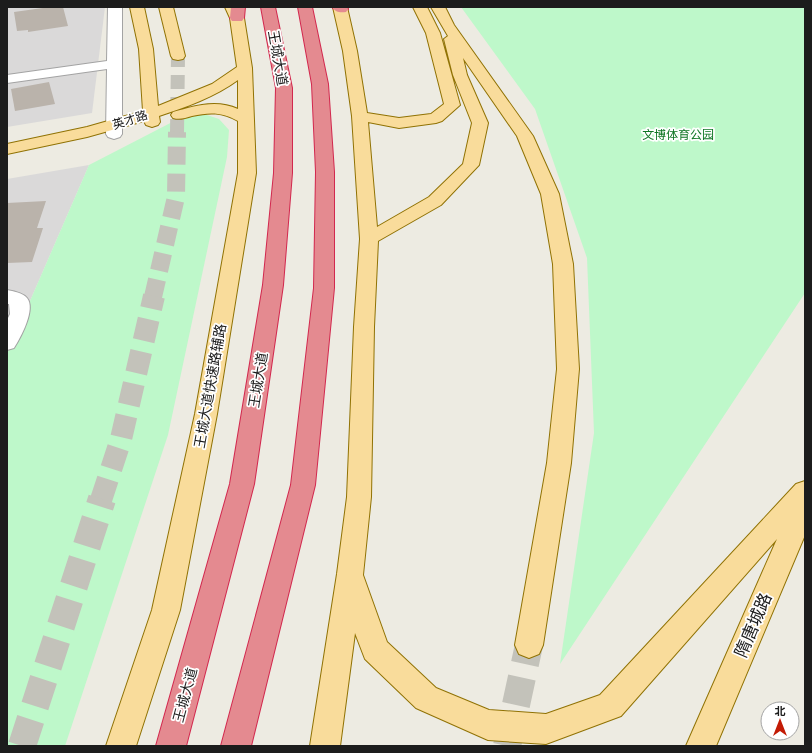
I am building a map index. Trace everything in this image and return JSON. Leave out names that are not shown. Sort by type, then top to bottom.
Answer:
[{"type":"highway","name":"王城大道","points":[[171,746],[242,484],[273,285],[283,173],[284,88],[268,7]]},
{"type":"highway","points":[[236,746],[303,485],[324,288],[325,172],[320,84],[305,7]]},
{"type":"main road","points":[[137,7],[146,49],[152,118],[212,107],[233,110],[246,119]]},
{"type":"main road","points":[[166,7],[178,56]]},
{"type":"main road","points":[[360,116],[399,123],[436,118],[452,105],[433,33],[420,7]]},
{"type":"main road","points":[[438,7],[447,26],[525,136],[550,194],[563,264],[568,369],[559,463],[529,645]]},
{"type":"main road","points":[[325,746],[350,574],[359,497],[364,327],[369,239],[360,116],[350,51],[340,8]]},
{"type":"main road","name":"王城大道快速路辅路","points":[[121,746],[166,610],[206,414],[247,173],[245,68],[236,11]]},
{"type":"main road","points":[[369,239],[436,201],[471,165],[480,123],[460,75],[447,26]]},
{"type":"main road","name":"英才路","points":[[7,157],[114,130],[152,118],[218,86],[245,68]]},
{"type":"main road","name":"英才路","points":[[7,149],[114,130]]},
{"type":"main road","points":[[350,574],[375,650],[426,698],[488,725],[546,729],[610,706],[805,491]]},
{"type":"main road","name":"隋唐城路","points":[[701,746],[805,505]]},
{"type":"street","points":[[114,130],[115,7]]},
{"type":"street","points":[[7,79],[114,64]]},
{"type":"street","points":[[7,296],[19,301],[20,314],[7,343]]},
{"type":"shaded area","points":[[7,7],[105,7],[92,113],[7,127]]},
{"type":"shaded area","points":[[89,165],[7,354],[7,179]]},
{"type":"green space","name":"文博体育公园","points":[[461,7],[805,7],[805,293],[560,664],[594,433],[587,258],[535,109]]},
{"type":"green space","points":[[201,113],[219,119],[229,130],[227,157],[168,435],[65,746],[7,746],[7,354],[89,165],[182,117]]},
{"type":"building","points":[[50,7],[63,7],[68,26],[28,32],[28,30],[17,31],[14,12]]},
{"type":"building","points":[[49,82],[55,104],[15,111],[11,89]]},
{"type":"building","points":[[46,201],[37,228],[43,228],[32,262],[7,263],[7,203]]},
{"type":"tunnel","points":[[177,133],[178,56]]},
{"type":"tunnel","points":[[153,297],[176,197],[177,132]]},
{"type":"tunnel","points":[[101,500],[121,439],[154,296]]},
{"type":"tunnel","points":[[22,746],[102,499]]},
{"type":"tunnel","points":[[507,746],[529,645]]}]
